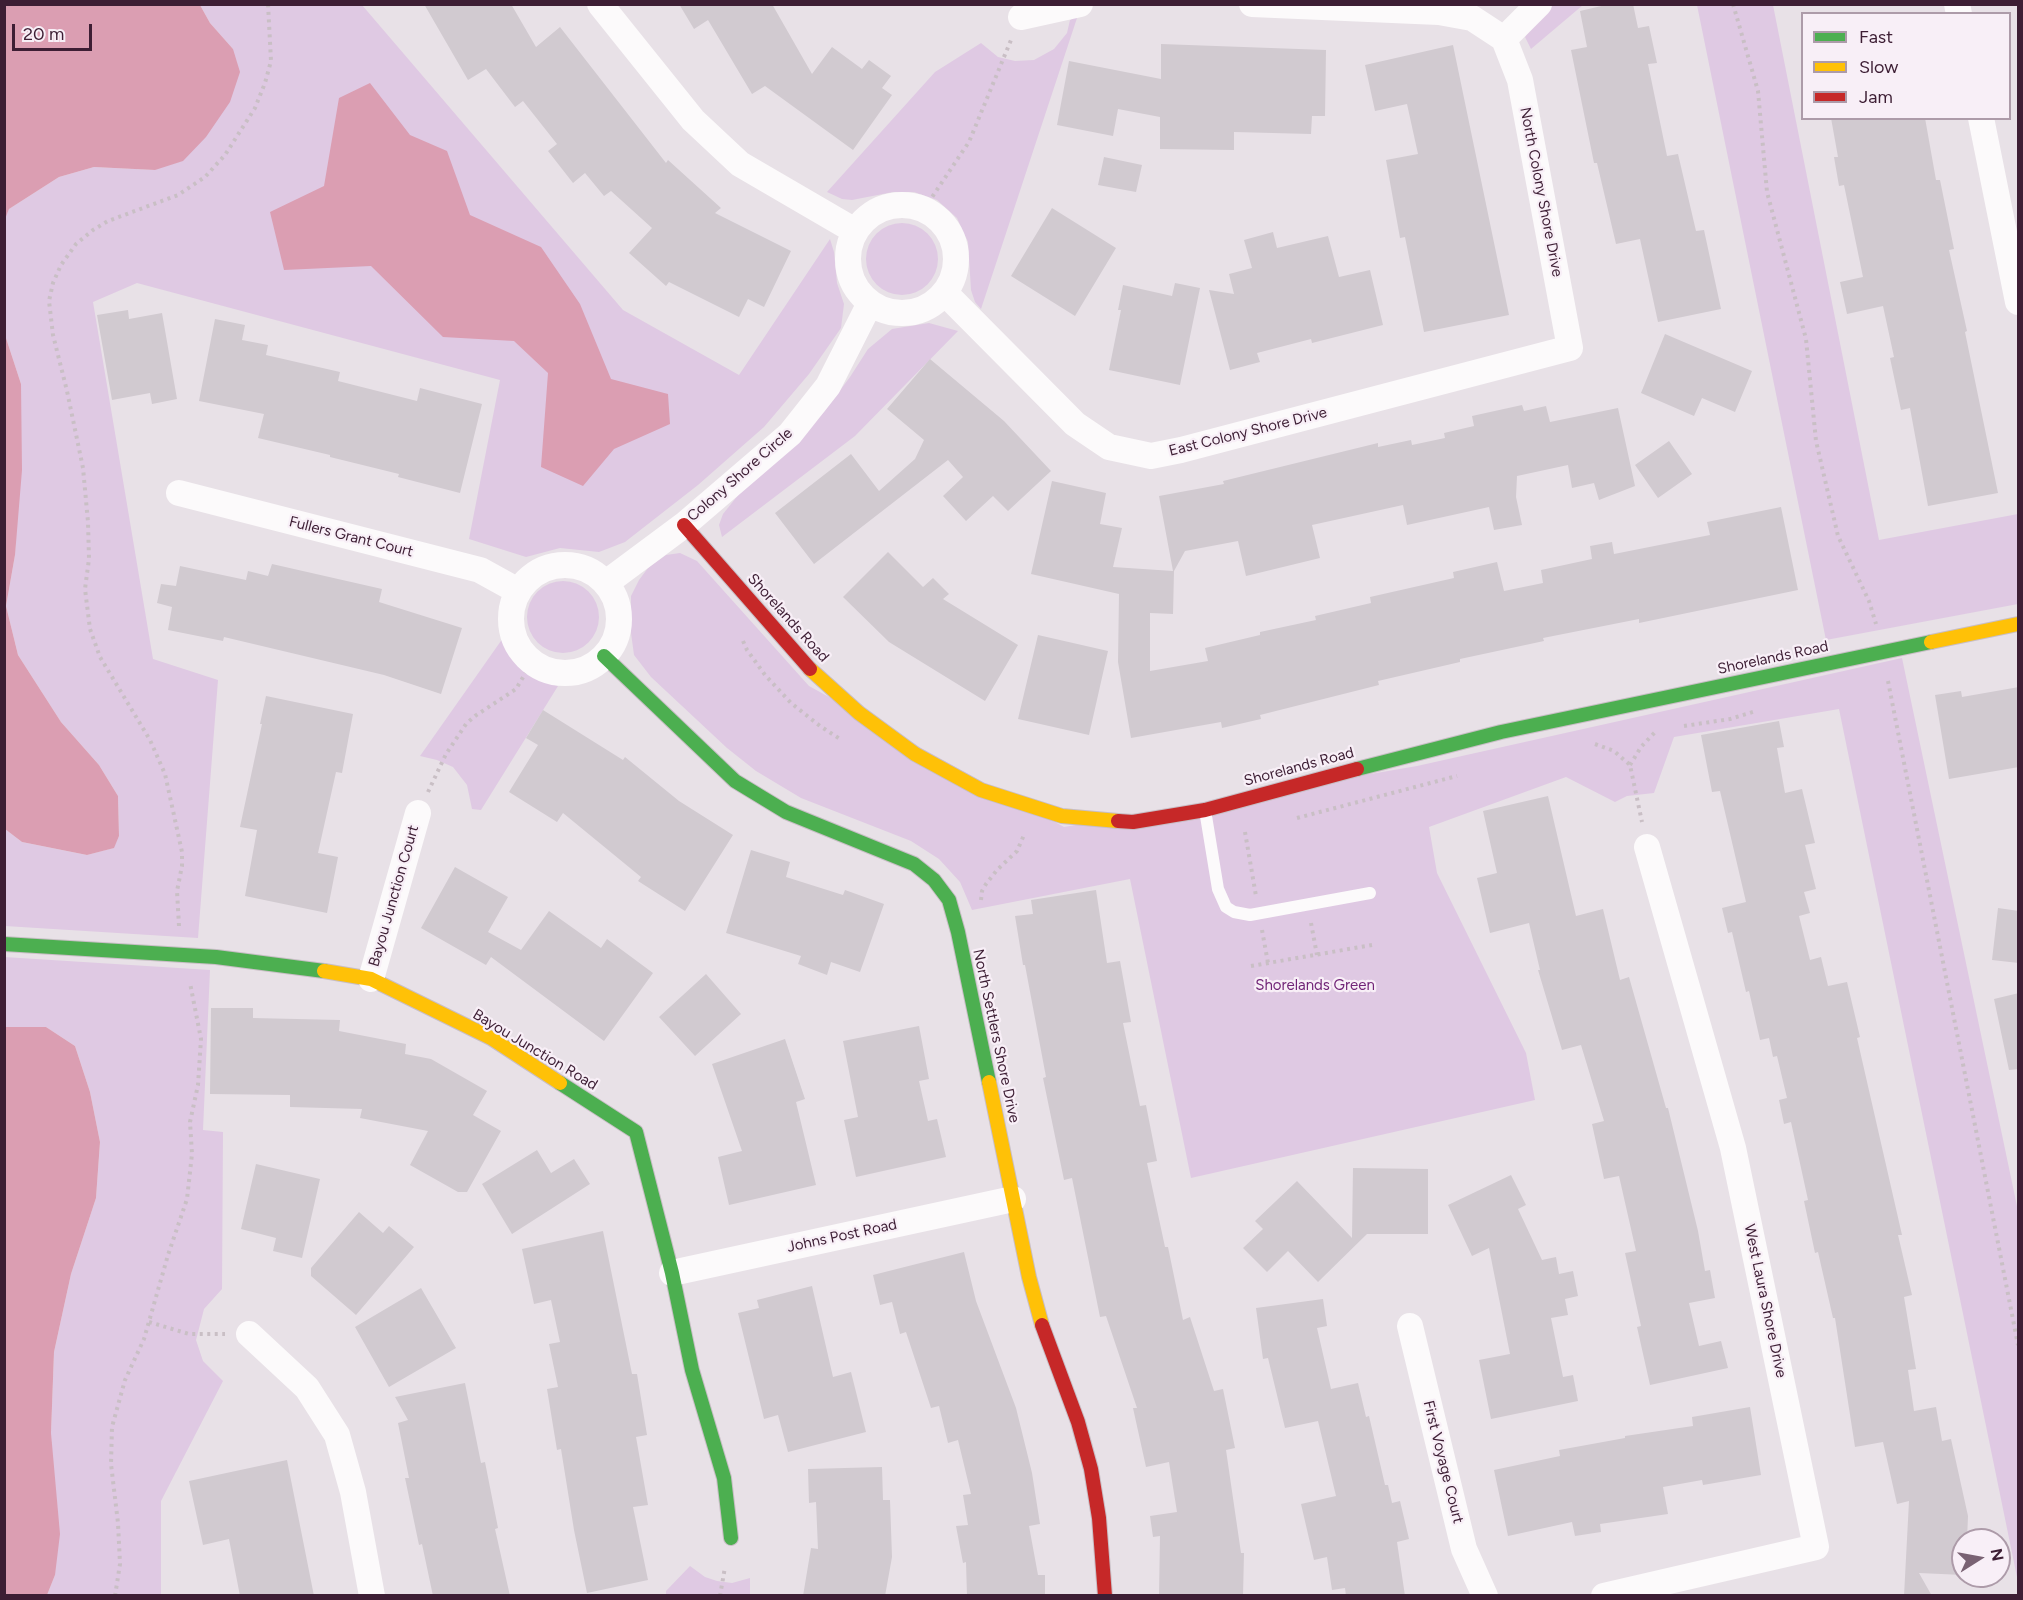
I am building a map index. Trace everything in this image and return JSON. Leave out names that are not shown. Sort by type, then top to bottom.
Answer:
[{"type":"street","points":[[600,4],[693,120],[740,164],[855,231]]},
{"type":"street","points":[[1021,17],[1080,4]]},
{"type":"street","points":[[1252,4],[1439,12],[1472,18],[1504,39],[1539,4]]},
{"type":"street","name":"North Colony Shore Drive","points":[[1504,39],[1521,80],[1570,348]]},
{"type":"street","points":[[1981,120],[2019,302]]},
{"type":"street","points":[[904,204],[924,209],[944,224],[953,240],[957,262],[949,286],[933,304],[911,313],[890,312],[870,303],[856,287],[849,268],[849,249],[855,231],[868,217],[885,207],[904,204]]},
{"type":"street","name":"East Colony Shore Drive","points":[[945,292],[1075,424],[1109,447],[1152,456],[1570,348]]},
{"type":"street","name":"Colony Shore Circle","points":[[606,583],[684,525],[790,434],[828,386],[870,303]]},
{"type":"street","name":"Fullers Grant Court","points":[[179,493],[480,570],[518,591]]},
{"type":"street","name":"Shorelands Road","points":[[684,525],[807,667],[859,713],[915,754],[981,790],[1062,816],[1133,822],[1205,810],[1414,753],[1501,732],[2019,624]]},
{"type":"street","points":[[567,564],[587,569],[606,583],[616,600],[619,622],[612,646],[595,664],[574,673],[553,672],[532,662],[518,647],[512,628],[511,609],[518,591],[531,576],[548,567],[567,564]]},
{"type":"street","name":"North Settlers Shore Drive","points":[[604,656],[735,781],[786,812],[914,864],[934,880],[949,900],[958,932],[1029,1277],[1047,1341],[1078,1422],[1092,1469],[1105,1596]]},
{"type":"street","name":"Bayou Junction Court","points":[[371,979],[418,813]]},
{"type":"street","name":"West Laura Shore Drive","points":[[1604,1596],[1816,1547],[1734,1148],[1647,847]]},
{"type":"street","name":"Bayou Junction Road","points":[[4,944],[216,957],[371,979],[491,1038],[636,1132],[672,1273],[692,1370],[724,1478],[731,1538]]},
{"type":"street","name":"Johns Post Road","points":[[672,1273],[1013,1199]]},
{"type":"street","name":"First Voyage Court","points":[[1410,1326],[1464,1549],[1485,1596]]},
{"type":"street","points":[[249,1334],[307,1388],[337,1435],[353,1492],[372,1596]]},
{"type":"lane","points":[[1205,810],[1218,889],[1226,907],[1234,912],[1250,915],[1370,893]]},
{"type":"path","points":[[115,1596],[120,1564],[111,1464],[112,1427],[125,1380],[144,1339],[187,1199],[192,1154],[190,1122],[198,1085],[201,1039],[178,923],[177,891],[182,852],[165,774],[150,740],[100,657],[90,629],[85,589],[88,550],[82,468],[53,335],[49,301],[61,265],[76,244],[108,221],[178,195],[205,177],[225,155],[255,108],[271,61],[268,4]]},
{"type":"path","points":[[924,209],[969,142],[1021,17]]},
{"type":"path","points":[[742,639],[765,675],[791,703],[820,726],[847,742]]},
{"type":"path","points":[[418,813],[446,754],[466,724],[516,689],[532,662]]},
{"type":"path","points":[[1676,728],[1730,719],[1758,709]]},
{"type":"path","points":[[1645,733],[1666,729]]},
{"type":"path","points":[[1630,765],[1641,747],[1656,731]]},
{"type":"path","points":[[1602,741],[1592,743],[1614,751],[1630,765],[1647,847]]},
{"type":"path","points":[[1290,820],[1465,774]]},
{"type":"path","points":[[1210,839],[1256,829]]},
{"type":"path","points":[[1016,830],[1034,840]]},
{"type":"path","points":[[981,905],[982,891],[986,884],[1017,851],[1024,835]]},
{"type":"path","points":[[1308,904],[1317,955]]},
{"type":"path","points":[[1251,966],[1372,945]]},
{"type":"path","points":[[149,1322],[189,1334],[249,1334]]},
{"type":"green space","points":[[200,5],[362,5],[623,310],[739,375],[830,239],[834,252],[837,283],[844,304],[841,328],[809,374],[764,427],[698,485],[625,542],[599,552],[560,548],[526,557],[469,539],[500,380],[137,283],[93,302],[153,659],[218,680],[198,938],[5,926],[5,829],[22,842],[87,855],[113,848],[119,836],[118,796],[99,765],[61,722],[18,655],[6,606],[15,555],[21,384],[5,335],[4,219],[9,209],[59,177],[94,167],[155,170],[233,49],[210,23]]},
{"type":"green space","points":[[1553,5],[1583,5],[1531,49],[1525,37],[1538,19]]},
{"type":"green space","points":[[1697,5],[1773,5],[1879,540],[2018,514],[2018,604],[1826,640]]},
{"type":"green space","points":[[1078,15],[981,309],[975,302],[971,290],[968,242],[957,218],[937,200],[914,192],[893,192],[852,200],[842,199],[827,192],[935,72],[981,43],[998,57],[1015,61],[1034,60],[1054,49],[1067,33],[1070,20]]},
{"type":"green space","points":[[902,223],[922,229],[932,239],[938,259],[932,279],[922,289],[902,295],[882,289],[872,279],[866,259],[872,239],[882,229]]},
{"type":"green space","points":[[929,323],[958,331],[855,436],[722,537],[719,525],[723,514],[743,489],[789,449],[824,412],[868,349],[892,329]]},
{"type":"green space","name":"Shorelands Green","points":[[680,553],[697,561],[809,686],[1064,827],[1417,766],[1902,658],[2018,1211],[2018,1582],[2011,1548],[2011,1528],[2007,1528],[1839,709],[1674,737],[1654,793],[1627,796],[1615,802],[1566,777],[1429,827],[1437,873],[1526,1053],[1535,1100],[1191,1178],[1130,879],[972,910],[960,882],[939,859],[911,841],[801,798],[756,771],[727,748],[651,677],[634,655],[631,633],[631,596],[648,568],[666,555]]},
{"type":"green space","points":[[563,581],[583,587],[593,597],[599,617],[593,637],[583,647],[563,653],[543,647],[533,637],[527,617],[533,597],[543,587]]},
{"type":"green space","points":[[503,638],[509,653],[522,669],[540,680],[558,686],[481,810],[472,809],[467,785],[453,767],[420,756]]},
{"type":"green space","points":[[4,957],[210,970],[203,1130],[223,1132],[222,1289],[204,1309],[196,1340],[203,1361],[223,1381],[161,1501],[161,1595],[47,1595],[55,1575],[51,1433],[54,1352],[71,1274],[96,1198],[100,1142],[90,1092],[75,1046],[46,1027],[5,1027]]},
{"type":"green space","points":[[690,1566],[705,1577],[717,1581],[732,1583],[750,1578],[750,1595],[666,1595],[666,1591]]},
{"type":"shaded area","points":[[5,4],[200,5],[210,23],[233,49],[240,72],[230,102],[206,137],[183,161],[155,170],[94,167],[59,177],[9,209],[5,219]]},
{"type":"shaded area","points":[[370,83],[410,135],[447,151],[470,215],[541,247],[580,304],[611,379],[668,394],[670,424],[614,449],[583,486],[541,467],[548,373],[514,341],[443,337],[371,266],[284,270],[270,212],[324,186],[339,98]]},
{"type":"shaded area","points":[[5,335],[21,384],[22,470],[15,555],[6,606],[18,655],[61,722],[99,765],[118,796],[119,836],[114,848],[87,855],[22,842],[5,829]]},
{"type":"shaded area","points":[[5,1027],[46,1027],[75,1046],[90,1092],[100,1142],[96,1198],[71,1274],[54,1352],[51,1433],[60,1534],[55,1575],[47,1595],[5,1595]]},
{"type":"building","points":[[424,4],[511,4],[536,47],[560,27],[666,163],[668,160],[721,208],[715,213],[791,251],[764,307],[748,299],[739,317],[669,282],[666,286],[629,253],[652,228],[611,191],[604,196],[585,173],[573,183],[548,151],[557,144],[523,101],[515,107],[486,69],[468,80]]},
{"type":"building","points":[[679,4],[772,4],[812,74],[832,47],[862,69],[869,60],[891,76],[882,88],[892,95],[853,150],[765,86],[752,94],[708,20],[694,29]]},
{"type":"building","points":[[1610,4],[1633,4],[1638,28],[1649,26],[1657,63],[1648,64],[1667,156],[1678,154],[1696,231],[1704,230],[1721,309],[1658,322],[1640,239],[1616,244],[1597,163],[1594,163],[1571,50],[1587,47],[1580,11]]},
{"type":"building","points":[[1161,44],[1326,50],[1325,116],[1312,116],[1311,134],[1234,132],[1234,150],[1160,149],[1160,117],[1118,109],[1113,136],[1057,125],[1069,61],[1161,79]]},
{"type":"building","points":[[1453,45],[1509,315],[1424,332],[1405,237],[1400,238],[1386,160],[1418,154],[1407,104],[1375,111],[1365,65]]},
{"type":"building","points":[[1831,120],[1925,120],[1936,180],[1940,180],[1954,249],[1949,250],[1998,493],[1928,506],[1910,408],[1901,410],[1890,358],[1894,357],[1883,306],[1847,314],[1840,282],[1863,277],[1844,185],[1839,186],[1834,157],[1838,157]]},
{"type":"building","points":[[1104,157],[1142,165],[1136,192],[1098,185]]},
{"type":"building","points":[[1052,208],[1116,248],[1075,316],[1011,276]]},
{"type":"building","points":[[1273,232],[1277,248],[1328,236],[1339,277],[1370,270],[1383,325],[1312,343],[1311,339],[1257,353],[1260,362],[1230,370],[1209,290],[1234,294],[1229,274],[1252,268],[1244,240]]},
{"type":"building","points":[[1175,283],[1200,288],[1180,385],[1109,370],[1121,310],[1118,310],[1123,285],[1172,296]]},
{"type":"building","points":[[128,310],[129,319],[162,313],[177,399],[152,404],[150,393],[112,400],[97,315]]},
{"type":"building","points":[[215,319],[245,325],[242,340],[268,345],[266,355],[340,372],[338,381],[417,401],[420,388],[482,404],[460,493],[398,477],[399,474],[330,457],[330,455],[258,438],[264,414],[199,401]]},
{"type":"building","points":[[1665,334],[1752,371],[1735,412],[1702,398],[1694,416],[1641,393]]},
{"type":"building","points":[[930,359],[1004,421],[1051,471],[1008,511],[993,496],[966,521],[943,496],[963,477],[948,460],[814,564],[775,513],[851,454],[879,491],[915,459],[924,440],[887,409]]},
{"type":"building","points":[[1522,405],[1524,411],[1546,406],[1550,422],[1618,408],[1635,486],[1599,500],[1594,483],[1572,488],[1568,465],[1517,476],[1516,497],[1522,525],[1494,530],[1489,507],[1407,525],[1403,505],[1312,525],[1320,558],[1246,576],[1238,541],[1185,551],[1174,571],[1173,614],[1150,613],[1150,671],[1208,661],[1205,648],[1260,635],[1260,632],[1316,620],[1315,616],[1371,603],[1370,597],[1454,578],[1453,572],[1497,562],[1504,591],[1543,583],[1541,570],[1592,559],[1590,546],[1612,542],[1614,554],[1710,535],[1707,522],[1781,507],[1798,590],[1639,623],[1639,619],[1543,638],[1544,641],[1460,659],[1460,662],[1378,681],[1379,685],[1260,715],[1261,719],[1222,728],[1221,722],[1131,738],[1118,662],[1119,594],[1031,574],[1052,481],[1106,493],[1100,524],[1122,528],[1113,567],[1173,571],[1159,496],[1224,484],[1223,481],[1378,443],[1378,447],[1411,440],[1412,445],[1445,438],[1444,433],[1474,426],[1472,416]]},
{"type":"building","points":[[1669,441],[1692,474],[1658,498],[1635,465]]},
{"type":"building","points":[[888,552],[923,587],[933,578],[949,594],[943,599],[1018,645],[985,701],[889,642],[843,597]]},
{"type":"building","points":[[272,564],[382,589],[379,602],[462,628],[441,694],[384,675],[224,637],[223,641],[168,630],[172,607],[157,603],[161,584],[176,586],[180,566],[246,580],[248,571],[268,576]]},
{"type":"building","points":[[1038,635],[1108,651],[1089,735],[1018,719]]},
{"type":"building","points":[[2019,687],[2019,767],[1949,779],[1935,695],[1961,691],[1962,697]]},
{"type":"building","points":[[266,696],[353,714],[342,773],[336,772],[318,853],[338,857],[327,913],[245,896],[257,830],[240,827]]},
{"type":"building","points":[[543,710],[623,760],[625,757],[679,801],[733,835],[685,911],[638,881],[641,877],[563,813],[557,822],[509,792],[538,745],[526,738]]},
{"type":"building","points":[[1779,721],[1784,747],[1777,748],[1785,793],[1802,789],[1815,843],[1805,845],[1816,889],[1804,892],[1810,913],[1799,916],[1810,960],[1821,957],[1828,986],[1847,982],[1860,1037],[1857,1038],[1902,1235],[1898,1235],[1912,1295],[1904,1297],[1916,1369],[1908,1370],[1914,1411],[1936,1407],[1942,1441],[1951,1439],[1968,1516],[1968,1528],[1951,1528],[1951,1574],[1919,1573],[1932,1596],[1904,1596],[1909,1501],[1897,1504],[1883,1442],[1855,1447],[1835,1318],[1833,1318],[1818,1252],[1815,1253],[1804,1201],[1808,1200],[1791,1122],[1784,1124],[1779,1100],[1787,1098],[1777,1056],[1773,1057],[1769,1038],[1760,1040],[1749,991],[1746,992],[1732,932],[1728,933],[1722,908],[1746,902],[1720,791],[1712,792],[1701,735]]},
{"type":"building","points":[[1548,796],[1576,916],[1603,909],[1620,980],[1629,977],[1666,1108],[1668,1108],[1698,1231],[1705,1271],[1710,1270],[1715,1298],[1689,1303],[1699,1346],[1721,1341],[1728,1368],[1650,1385],[1637,1327],[1641,1326],[1625,1253],[1636,1251],[1619,1176],[1604,1179],[1592,1124],[1604,1121],[1581,1045],[1562,1050],[1538,970],[1540,970],[1529,923],[1490,933],[1477,878],[1497,873],[1483,811]]},
{"type":"building","points":[[751,850],[790,862],[786,877],[843,895],[845,890],[884,904],[860,972],[831,962],[827,975],[798,964],[801,956],[726,933]]},
{"type":"building","points":[[455,867],[508,897],[488,932],[521,950],[549,911],[601,948],[607,939],[653,973],[604,1041],[491,957],[486,965],[421,928]]},
{"type":"building","points":[[1096,890],[1107,963],[1120,961],[1131,1022],[1123,1023],[1140,1106],[1146,1105],[1157,1161],[1147,1163],[1183,1320],[1190,1317],[1214,1391],[1223,1389],[1235,1448],[1226,1450],[1241,1553],[1244,1553],[1243,1596],[1159,1596],[1160,1536],[1153,1537],[1150,1516],[1177,1512],[1169,1462],[1146,1467],[1133,1408],[1137,1408],[1106,1316],[1100,1317],[1072,1178],[1064,1180],[1043,1078],[1046,1077],[1015,916],[1033,914],[1031,900]]},
{"type":"building","points":[[1998,908],[2019,911],[2019,963],[1992,960]]},
{"type":"building","points":[[706,974],[741,1014],[695,1056],[659,1017]]},
{"type":"building","points":[[2019,993],[2019,1069],[2009,1070],[1994,999]]},
{"type":"building","points":[[211,1008],[253,1008],[253,1018],[340,1020],[339,1031],[406,1044],[405,1054],[431,1059],[487,1091],[473,1115],[501,1131],[467,1192],[458,1192],[410,1165],[428,1131],[360,1118],[362,1109],[290,1107],[290,1095],[210,1094]]},
{"type":"building","points":[[919,1026],[929,1079],[919,1081],[928,1121],[937,1119],[946,1157],[856,1177],[844,1120],[858,1117],[843,1041]]},
{"type":"building","points":[[785,1039],[805,1099],[796,1102],[816,1185],[729,1205],[718,1157],[742,1151],[712,1064]]},
{"type":"building","points":[[537,1150],[551,1173],[574,1159],[590,1184],[512,1234],[482,1184]]},
{"type":"building","points":[[256,1164],[320,1179],[302,1258],[273,1251],[276,1238],[241,1229]]},
{"type":"building","points":[[1353,1168],[1428,1169],[1428,1234],[1367,1234],[1318,1282],[1288,1251],[1267,1272],[1243,1248],[1263,1229],[1255,1221],[1297,1181],[1352,1238]]},
{"type":"building","points":[[1511,1175],[1526,1205],[1518,1209],[1542,1260],[1556,1257],[1559,1274],[1573,1271],[1578,1296],[1565,1299],[1568,1315],[1551,1318],[1563,1377],[1573,1375],[1578,1401],[1491,1419],[1479,1360],[1510,1354],[1489,1248],[1472,1256],[1448,1205]]},
{"type":"building","points":[[359,1212],[383,1233],[389,1226],[414,1247],[356,1315],[311,1276],[311,1268]]},
{"type":"building","points":[[603,1231],[632,1374],[637,1374],[647,1435],[636,1437],[648,1505],[633,1507],[648,1580],[587,1593],[561,1449],[557,1450],[547,1389],[558,1387],[549,1344],[560,1342],[551,1300],[534,1304],[522,1249]]},
{"type":"building","points":[[964,1252],[976,1301],[1016,1408],[1032,1473],[1040,1524],[1029,1526],[1038,1575],[1045,1575],[1045,1596],[967,1596],[966,1562],[963,1563],[956,1526],[968,1525],[963,1495],[971,1494],[958,1440],[948,1443],[939,1406],[931,1408],[906,1332],[900,1334],[892,1302],[880,1305],[873,1275]]},
{"type":"building","points":[[812,1286],[833,1377],[851,1372],[866,1432],[788,1452],[778,1415],[764,1419],[738,1313],[759,1308],[757,1300]]},
{"type":"building","points":[[421,1288],[456,1348],[389,1387],[355,1327]]},
{"type":"building","points":[[1323,1299],[1327,1326],[1317,1328],[1331,1389],[1358,1383],[1366,1417],[1369,1416],[1385,1485],[1388,1485],[1392,1503],[1400,1501],[1409,1539],[1397,1542],[1405,1596],[1346,1596],[1345,1588],[1332,1590],[1327,1557],[1314,1560],[1301,1504],[1336,1496],[1318,1421],[1285,1428],[1268,1358],[1263,1359],[1256,1308]]},
{"type":"building","points":[[465,1383],[481,1463],[485,1462],[498,1528],[495,1529],[510,1596],[433,1596],[422,1544],[419,1545],[405,1478],[409,1478],[398,1423],[408,1420],[395,1397]]},
{"type":"building","points":[[1750,1407],[1761,1475],[1703,1485],[1702,1480],[1663,1487],[1668,1514],[1600,1524],[1601,1532],[1575,1536],[1572,1522],[1508,1536],[1494,1470],[1560,1456],[1559,1450],[1625,1438],[1625,1436],[1693,1426],[1692,1417]]},
{"type":"building","points":[[287,1460],[314,1596],[240,1596],[229,1539],[203,1545],[189,1481]]},
{"type":"building","points":[[882,1467],[883,1500],[890,1500],[892,1557],[885,1596],[803,1596],[811,1548],[818,1549],[816,1502],[809,1503],[808,1469]]},
{"type":"traffic: fast","points":[[1357,769],[1501,732],[1931,642]]},
{"type":"traffic: fast","points":[[604,656],[735,781],[786,812],[914,864],[934,880],[949,900],[958,932],[989,1082]]},
{"type":"traffic: fast","points":[[4,944],[216,957],[324,971]]},
{"type":"traffic: fast","points":[[560,1083],[636,1132],[672,1273],[692,1370],[724,1478],[731,1538]]},
{"type":"traffic: slow","points":[[1931,642],[2018,624]]},
{"type":"traffic: slow","points":[[810,669],[859,713],[915,754],[981,790],[1062,816],[1118,821]]},
{"type":"traffic: slow","points":[[324,971],[371,979],[491,1038],[560,1083]]},
{"type":"traffic: slow","points":[[989,1082],[1029,1277],[1042,1325]]},
{"type":"traffic: jam","points":[[684,525],[810,669]]},
{"type":"traffic: jam","points":[[1118,821],[1133,822],[1205,810],[1357,769]]},
{"type":"traffic: jam","points":[[1042,1325],[1078,1422],[1091,1469],[1099,1518],[1105,1596]]}]
